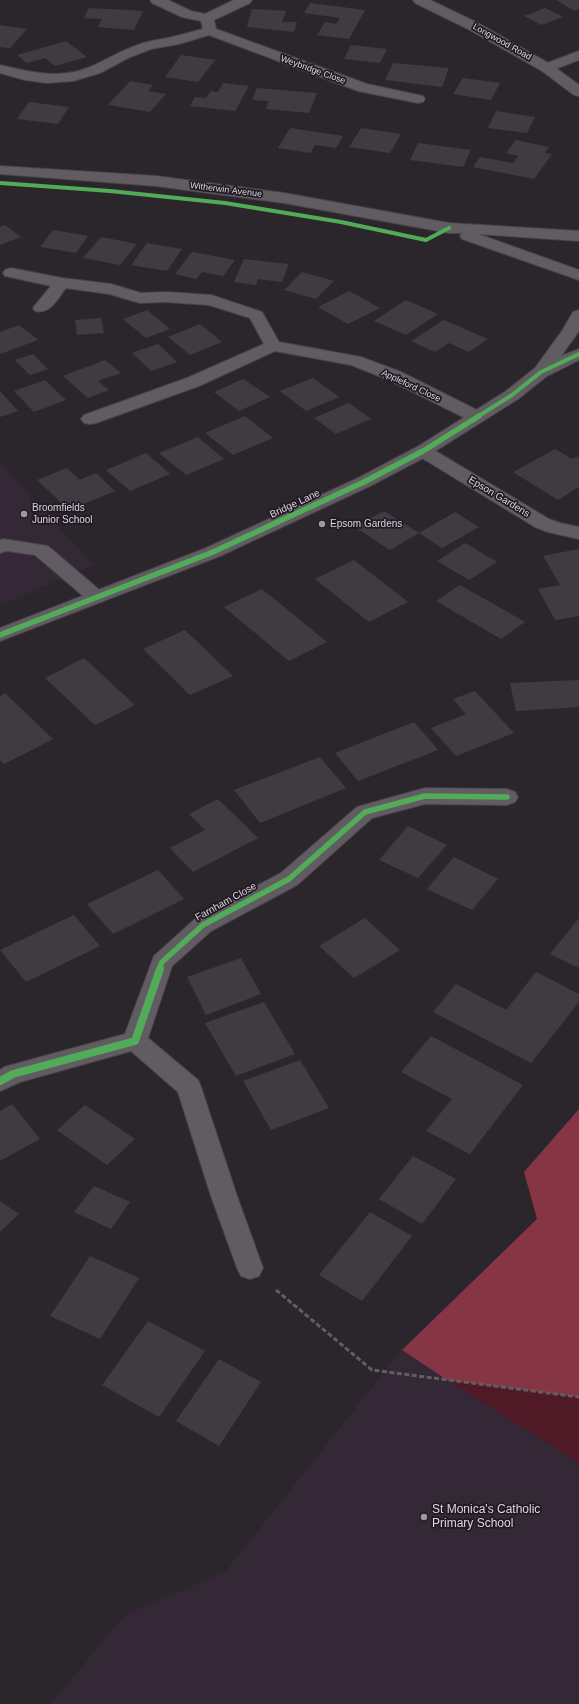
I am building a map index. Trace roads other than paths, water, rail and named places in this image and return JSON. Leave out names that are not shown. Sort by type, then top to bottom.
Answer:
[{"type":"street","name":"Weybridge Close","points":[[157,0],[209,24],[364,88],[418,99]]},
{"type":"street","points":[[0,69],[25,76],[47,79],[73,77],[95,70],[123,55],[148,46],[179,40],[209,24],[245,0]]},
{"type":"street","name":"Longwood Road","points":[[420,0],[472,26],[546,68],[579,92]]},
{"type":"street","points":[[546,68],[579,55]]},
{"type":"street","name":"Witherwin Avenue","points":[[0,170],[156,181],[284,198],[449,228],[579,236]]},
{"type":"street","name":"Witherwin Avenue","points":[[449,228],[499,248],[579,275]]},
{"type":"street","points":[[11,273],[62,283],[111,289],[140,298],[166,297],[211,300],[256,315],[272,346],[192,382],[90,419]]},
{"type":"street","points":[[41,308],[62,283]]},
{"type":"street","name":"Bridge Lane","points":[[541,372],[570,332],[579,315]]},
{"type":"street","name":"Appleford Close","points":[[272,346],[355,362],[395,376],[477,417]]},
{"type":"street","name":"Bridge Lane","points":[[0,635],[213,552],[364,482],[423,451],[512,395],[541,372],[579,354]]},
{"type":"street","name":"Epson Gardens","points":[[423,451],[542,523],[555,528],[579,533]]},
{"type":"street","points":[[0,547],[4,546],[41,550],[96,597]]},
{"type":"street","name":"Farnham Close","points":[[135,1041],[162,962],[203,925],[289,879],[364,812],[425,796],[506,797]]},
{"type":"street","points":[[0,1081],[13,1074],[135,1041],[189,1087],[224,1196],[250,1268]]},
{"type":"place","name":"Broomfields Junior School","points":[[24,514]]},
{"type":"place","name":"Epsom Gardens","points":[[322,524]]},
{"type":"place","name":"St Monica's Catholic Primary School","points":[[424,1517]]}]
